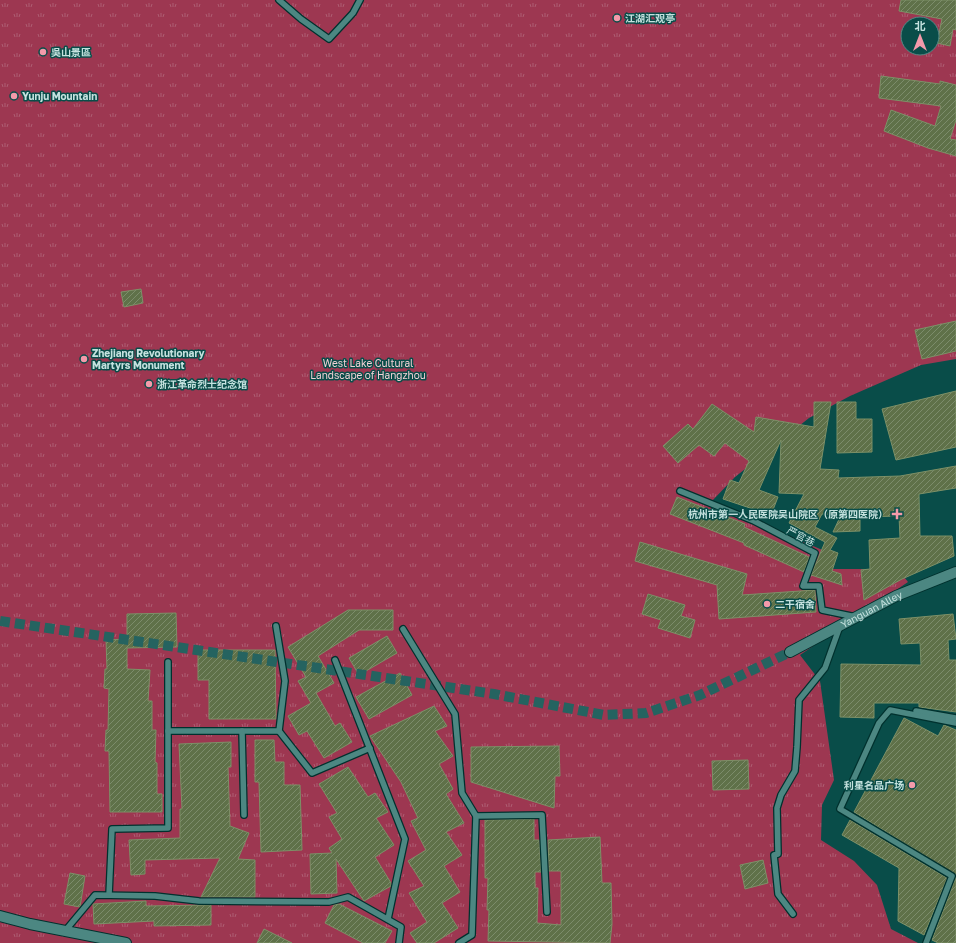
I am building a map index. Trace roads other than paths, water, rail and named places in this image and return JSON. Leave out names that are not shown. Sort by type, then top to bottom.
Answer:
[{"type":"street","name":"Yanguan Alley","points":[[790,652],[896,596],[956,572]]},
{"type":"street","points":[[0,916],[30,924],[126,943]]},
{"type":"lane","points":[[279,0],[301,19],[329,39],[353,13],[360,0]]},
{"type":"lane","name":"严官巷","points":[[680,491],[754,521],[815,553],[803,586],[818,586],[822,610],[856,617]]},
{"type":"lane","points":[[276,626],[285,681],[279,731],[312,773],[370,748]]},
{"type":"lane","points":[[793,914],[778,894],[774,855],[778,854],[777,808],[782,794],[794,771],[797,747],[799,700],[825,668],[840,626]]},
{"type":"lane","points":[[403,629],[455,714],[462,793],[476,816],[472,935],[459,943]]},
{"type":"lane","points":[[336,660],[405,839],[388,919]]},
{"type":"lane","points":[[109,895],[112,829],[168,828],[168,662]]},
{"type":"lane","points":[[926,943],[952,876],[840,809],[880,723],[890,710],[956,723]]},
{"type":"lane","points":[[916,710],[956,718]]},
{"type":"lane","points":[[168,731],[279,731]]},
{"type":"lane","points":[[242,731],[244,815]]},
{"type":"lane","points":[[476,816],[542,815],[547,912]]},
{"type":"lane","points":[[65,931],[95,895],[155,896],[199,901],[329,902],[348,897],[402,927],[399,943]]},
{"type":"tunnel","points":[[0,621],[494,694],[604,715],[646,713],[700,695],[790,652]]},
{"type":"place","name":"江湖汇观亭","points":[[617,18]]},
{"type":"place","name":"吳山景區","points":[[43,52]]},
{"type":"place","name":"Yunju Mountain","points":[[14,96]]},
{"type":"place","name":"Zhejiang Revolutionary Martyrs Monument","points":[[84,359]]},
{"type":"place","name":"浙江革命烈士纪念馆","points":[[149,384]]},
{"type":"place","name":"杭州市第一人民医院吴山院区（原第四医院）","points":[[897,514]]},
{"type":"place","name":"二干宿舍","points":[[767,604]]},
{"type":"place","name":"利星名品广场","points":[[912,785]]},
{"type":"park label","name":"West Lake Cultural Landscape of Hangzhou","points":[[368,368]]}]
